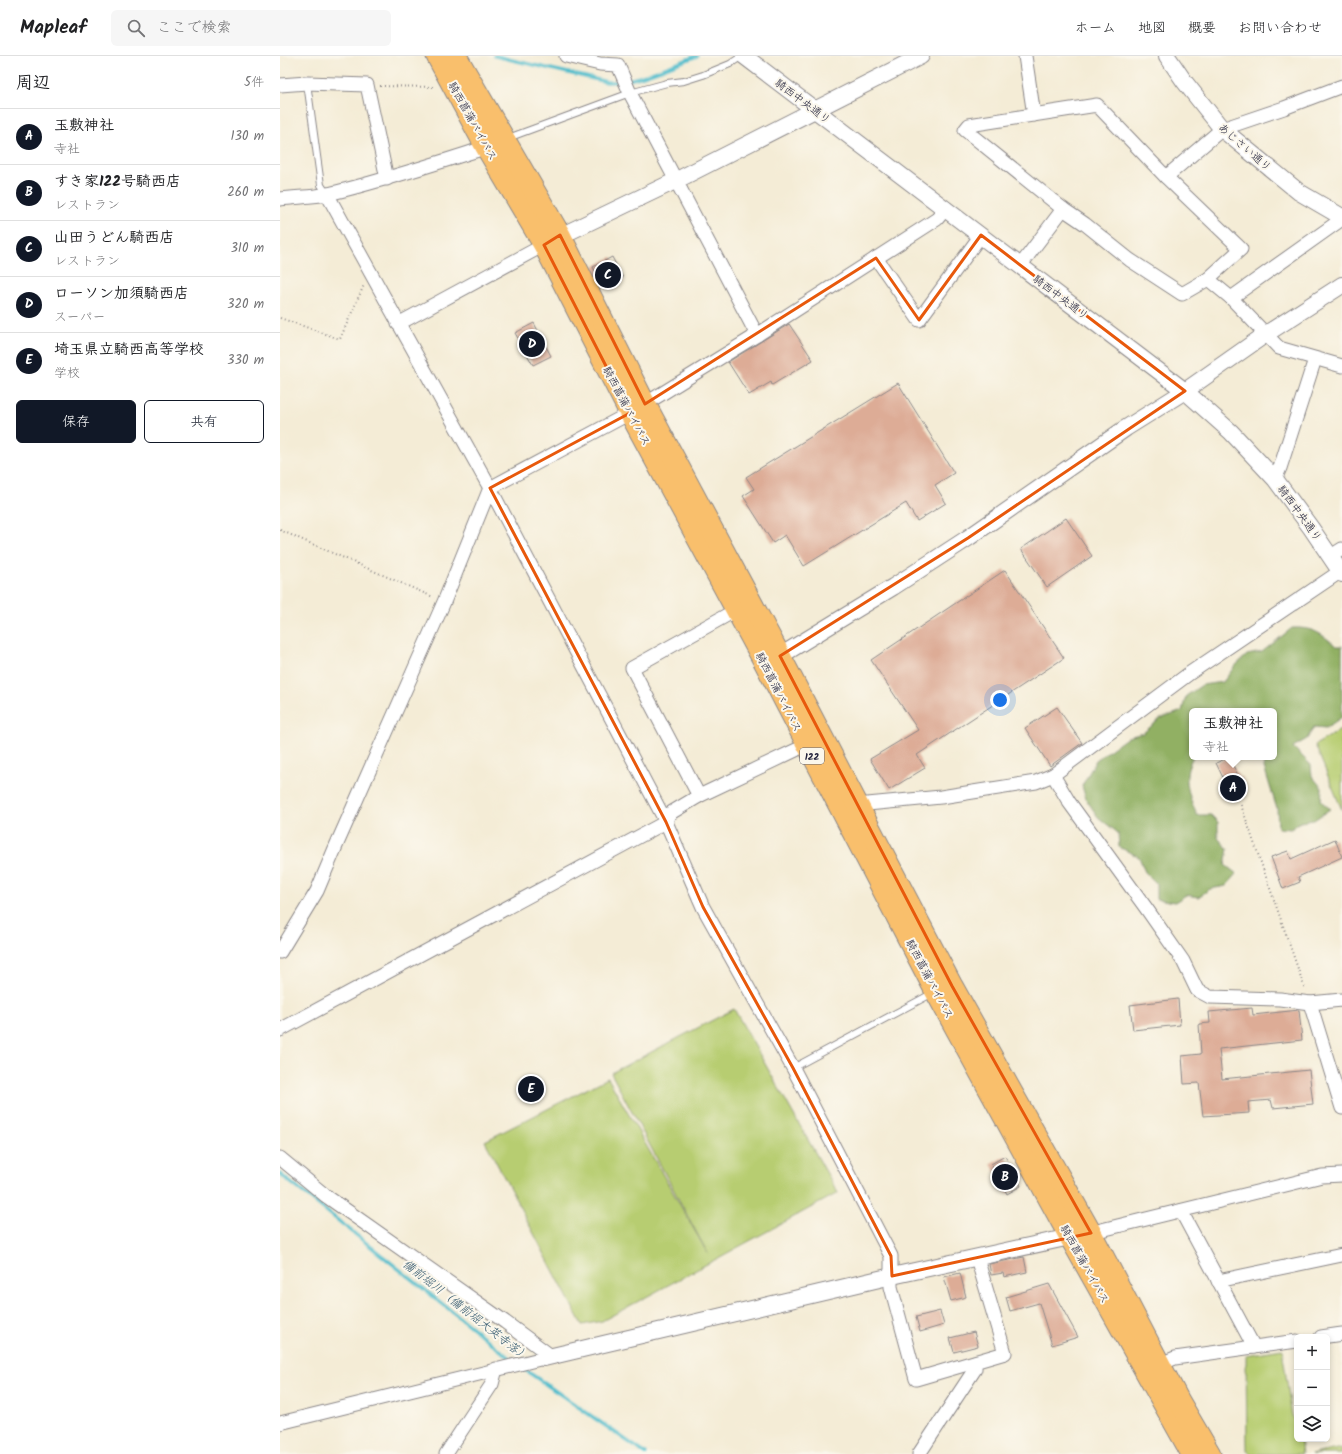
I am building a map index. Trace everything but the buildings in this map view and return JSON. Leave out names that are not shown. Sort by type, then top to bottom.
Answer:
[{"type":"highway","name":"騎西菖蒲バイパス","points":[[437,56],[495,143],[552,240],[638,408],[772,660],[857,805],[952,986],[1091,1233],[1179,1401],[1210,1454]]},
{"type":"highway","name":"騎西菖蒲バイパス","points":[[456,56],[495,143]]},
{"type":"highway","name":"騎西菖蒲バイパス","points":[[638,408],[736,610],[772,660],[801,747],[1070,1237],[1192,1454]]},
{"type":"street","points":[[566,56],[600,64],[618,65],[628,91],[757,335]]},
{"type":"street","name":"騎西中央通り","points":[[743,56],[946,208],[1185,391],[1231,432],[1275,479],[1337,553],[1341,572]]},
{"type":"street","points":[[398,324],[552,240],[675,181],[814,109],[921,56]]},
{"type":"street","points":[[1025,56],[1034,115]]},
{"type":"street","name":"あじさい通り","points":[[1168,56],[1184,81],[1222,129],[1299,192],[1342,218]]},
{"type":"street","points":[[280,85],[307,83],[367,85],[387,179]]},
{"type":"street","points":[[1166,177],[1222,129],[1342,86]]},
{"type":"street","points":[[1097,104],[1166,177],[1241,249],[1208,279],[1182,294],[1130,260],[1085,224],[1063,209],[965,130],[969,125],[1034,115],[1097,104]]},
{"type":"street","points":[[280,199],[327,194],[387,179],[478,150],[495,143]]},
{"type":"street","points":[[327,194],[371,276],[490,488],[666,822],[703,907],[793,1068],[891,1256],[891,1287],[916,1379],[1005,1353],[977,1258]]},
{"type":"street","points":[[280,952],[317,892],[444,602],[490,488],[638,408],[757,335],[937,219],[946,208]]},
{"type":"street","points":[[1020,266],[1063,209]]},
{"type":"street","points":[[1231,298],[1342,218]]},
{"type":"street","points":[[876,258],[919,320],[981,236]]},
{"type":"street","points":[[1208,279],[1231,298],[1279,348],[1342,366]]},
{"type":"street","points":[[772,660],[956,546],[1126,428],[1185,391],[1266,334],[1342,285]]},
{"type":"street","points":[[1275,479],[1280,468],[1315,359]]},
{"type":"street","points":[[857,805],[941,797],[1036,782],[1053,775],[1190,673],[1341,572]]},
{"type":"street","points":[[699,796],[632,668],[736,610]]},
{"type":"street","points":[[280,1030],[666,822],[669,814],[699,796],[801,747]]},
{"type":"street","points":[[1053,775],[1069,802],[1183,961],[1197,990],[1210,997],[1280,999],[1310,1003],[1342,1000]]},
{"type":"street","points":[[1310,1003],[1342,1108]]},
{"type":"street","points":[[280,1158],[326,1196],[505,1322],[547,1357]]},
{"type":"street","points":[[280,1423],[496,1369],[892,1276],[1091,1233],[1322,1176],[1342,1175]]},
{"type":"street","points":[[1181,1211],[1254,1347]]},
{"type":"street","points":[[1218,1281],[1342,1255]]},
{"type":"street","points":[[1330,1336],[1342,1334]]},
{"type":"street","points":[[1160,1364],[1175,1358],[1294,1341]]},
{"type":"street","points":[[919,1454],[975,1369],[975,1362]]},
{"type":"street","points":[[446,1454],[492,1384],[496,1369]]},
{"type":"lane","points":[[495,143],[628,91],[684,81],[730,64],[743,56]]},
{"type":"lane","points":[[307,83],[321,185],[327,194]]},
{"type":"lane","points":[[793,1068],[936,992]]},
{"type":"path","points":[[367,85],[432,88],[437,86]]},
{"type":"path","points":[[280,318],[340,339],[366,279],[371,276]]},
{"type":"path","points":[[280,530],[444,602]]},
{"type":"path","points":[[1241,805],[1310,1003]]},
{"type":"highlighted area","points":[[560,235],[645,404],[876,258],[919,320],[981,235],[1185,391],[968,538],[780,656],[952,986],[1091,1233],[892,1276],[891,1256],[793,1068],[703,907],[666,822],[490,488],[630,413],[544,245]]},
{"type":"green space","points":[[1292,628],[1311,630],[1321,634],[1336,646],[1342,646],[1342,717],[1326,728],[1314,727],[1307,739],[1293,747],[1311,765],[1312,776],[1322,788],[1321,801],[1330,809],[1314,820],[1300,822],[1291,829],[1278,828],[1277,809],[1263,760],[1277,760],[1277,708],[1189,708],[1189,760],[1191,760],[1187,772],[1187,779],[1191,801],[1197,815],[1211,815],[1218,822],[1218,838],[1228,849],[1225,865],[1237,874],[1226,886],[1210,889],[1198,897],[1186,895],[1175,902],[1156,899],[1156,883],[1145,872],[1139,857],[1119,847],[1118,833],[1098,817],[1086,799],[1082,786],[1096,760],[1128,737],[1143,733],[1160,719],[1182,711],[1186,696],[1202,685],[1223,682],[1235,666],[1247,655],[1262,652]]},
{"type":"green space","points":[[1342,729],[1342,810],[1315,745]]},
{"type":"green space","points":[[734,1009],[838,1193],[602,1321],[582,1325],[485,1141],[608,1078],[708,1254],[611,1073]]},
{"type":"green space","points":[[1282,1349],[1292,1416],[1294,1418],[1294,1442],[1300,1442],[1302,1454],[1251,1454],[1247,1451],[1246,1355]]},
{"type":"green space","points":[[1342,1448],[1342,1454],[1312,1454]]},
{"type":"waterway","points":[[495,56],[607,82],[618,82],[641,77],[697,56]]},
{"type":"waterway","name":"備前堀川（備前堀大英寺落）","points":[[280,1174],[515,1362]]},
{"type":"waterway","name":"備前堀川（備前堀大英寺落）","points":[[521,1367],[646,1454]]},
{"type":"place","name":"山田うどん騎西店","points":[[608,275]]},
{"type":"place","name":"ローソン加須騎西店","points":[[532,344]]},
{"type":"place","name":"玉敷神社","points":[[1233,788]]},
{"type":"place","name":"埼玉県立騎西高等学校","points":[[531,1089]]},
{"type":"place","name":"すき家122号騎西店","points":[[1005,1177]]}]
